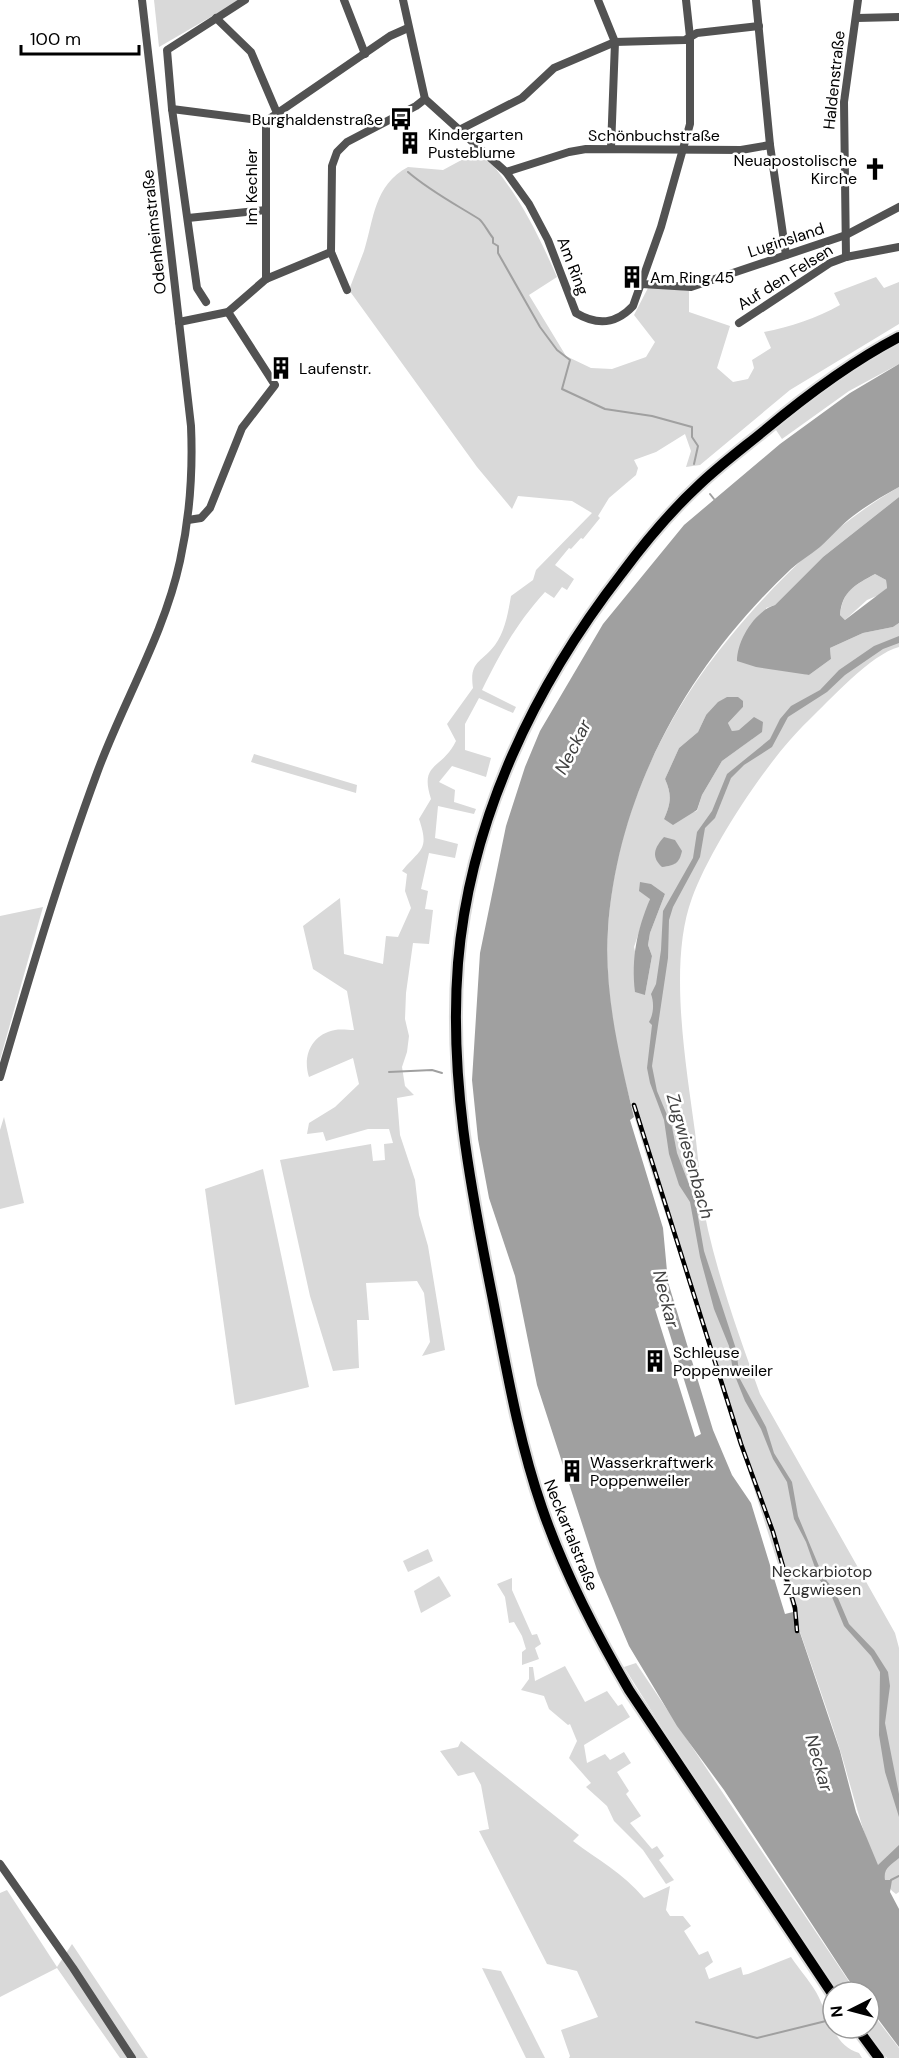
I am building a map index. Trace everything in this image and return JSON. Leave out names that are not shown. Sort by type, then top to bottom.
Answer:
[{"type":"main road","name":"Neckartalstraße","points":[[823,1980],[629,1690],[597,1633],[558,1552],[524,1448],[475,1209],[462,1126],[457,1071],[456,1020],[463,928],[484,832],[498,790],[531,712],[560,660],[633,558],[695,488],[812,392],[899,336]]},
{"type":"main road","points":[[866,2040],[879,2058]]},
{"type":"street","name":"Odenheimstraße","points":[[0,1077],[60,876],[99,768],[165,611],[180,563],[188,520],[192,461],[179,322],[142,0]]},
{"type":"street","name":"Odenheimstraße","points":[[206,302],[197,288],[172,109],[167,50],[245,0]]},
{"type":"street","points":[[344,0],[365,54]]},
{"type":"street","points":[[598,0],[615,42],[611,148]]},
{"type":"street","name":"Am Ring","points":[[425,99],[461,129],[506,172],[528,204],[548,240],[576,313],[596,322],[619,318],[633,306],[642,284],[684,149],[691,107],[690,37],[686,0]]},
{"type":"street","points":[[756,0],[770,145],[786,255]]},
{"type":"street","name":"Haldenstraße","points":[[846,235],[843,122],[847,73],[858,0]]},
{"type":"street","points":[[347,290],[331,252],[332,166],[337,153],[347,142],[425,99],[402,2]]},
{"type":"street","points":[[857,18],[899,16]]},
{"type":"street","points":[[216,18],[250,52],[277,113]]},
{"type":"street","points":[[461,129],[522,98],[554,68],[615,42],[685,40],[697,33],[759,26]]},
{"type":"street","points":[[172,109],[266,121],[365,54],[408,28]]},
{"type":"street","name":"Im Kechler","points":[[266,121],[266,279]]},
{"type":"street","name":"Schönbuchstraße","points":[[506,172],[569,152],[611,148],[741,150],[770,145]]},
{"type":"street","name":"Luginsland","points":[[642,284],[691,287],[846,235],[899,207]]},
{"type":"street","points":[[188,218],[266,210]]},
{"type":"street","name":"Auf den Felsen","points":[[846,235],[846,257]]},
{"type":"street","name":"Auf den Felsen","points":[[740,323],[830,263],[846,257],[899,247]]},
{"type":"street","points":[[179,322],[228,312],[266,279],[331,252]]},
{"type":"street","points":[[188,520],[201,518],[210,508],[242,428],[275,385],[228,312]]},
{"type":"street","points":[[0,1864],[74,1968],[132,2058]]},
{"type":"green space","points":[[154,0],[240,0],[159,47]]},
{"type":"green space","points":[[480,150],[524,210],[557,277],[529,295],[566,356],[591,368],[612,369],[646,357],[655,342],[634,315],[649,286],[689,291],[689,312],[730,326],[717,368],[733,382],[748,379],[754,368],[752,360],[771,348],[764,332],[803,322],[831,310],[840,305],[834,293],[876,277],[884,288],[899,282],[899,324],[790,390],[700,465],[686,467],[691,451],[685,434],[656,452],[634,460],[638,468],[636,475],[609,498],[598,516],[600,518],[583,539],[581,538],[571,549],[569,548],[555,565],[574,579],[567,590],[562,587],[554,598],[545,592],[517,627],[496,663],[482,690],[516,707],[513,713],[479,698],[465,724],[465,750],[491,758],[486,777],[452,766],[439,782],[455,790],[454,802],[476,809],[474,814],[438,806],[435,838],[458,844],[455,858],[429,853],[421,889],[428,891],[425,909],[433,910],[429,944],[413,943],[406,993],[405,1019],[409,1036],[402,1067],[405,1086],[414,1095],[397,1098],[400,1135],[415,1180],[419,1215],[428,1246],[445,1350],[422,1356],[430,1342],[424,1293],[417,1281],[366,1283],[369,1320],[357,1320],[359,1368],[333,1371],[310,1296],[280,1160],[371,1144],[373,1161],[385,1160],[384,1144],[393,1143],[389,1129],[368,1129],[326,1141],[323,1132],[307,1134],[309,1123],[335,1107],[359,1084],[353,1058],[309,1077],[308,1054],[315,1041],[327,1032],[354,1030],[347,991],[313,969],[303,926],[340,898],[344,954],[383,964],[386,936],[398,937],[411,908],[405,891],[407,874],[402,871],[423,844],[424,838],[419,819],[431,799],[428,778],[430,772],[445,757],[456,741],[447,724],[473,688],[473,672],[477,663],[495,645],[501,634],[511,596],[533,580],[536,570],[592,513],[572,501],[518,496],[512,509],[477,467],[349,290],[364,251],[377,204],[388,183],[408,167],[443,170]]},
{"type":"green space","points":[[899,342],[899,364],[849,391],[782,439],[774,427],[839,379]]},
{"type":"green space","name":"Neckarbiotop Zugwiesen","points":[[899,487],[899,497],[823,557],[775,605],[766,608],[784,669],[809,675],[831,659],[830,648],[863,633],[893,627],[899,623],[899,647],[888,651],[864,668],[792,737],[742,804],[713,854],[692,898],[681,952],[680,983],[684,1045],[704,1206],[713,1251],[732,1313],[760,1394],[895,1633],[899,1648],[899,1892],[896,1894],[887,1885],[870,1850],[640,1134],[616,1040],[607,957],[610,907],[618,858],[631,810],[650,764],[673,719],[699,677],[767,594],[829,536]],"holes":[[[743,707],[728,723],[732,731],[739,730],[752,739],[722,761],[702,795],[697,811],[664,819],[670,799],[665,779],[679,748],[698,732],[706,715]],[[665,894],[650,933],[648,945],[652,956],[645,995],[634,947],[650,899]]]},
{"type":"green space","points":[[875,574],[886,580],[887,588],[879,595],[867,600],[845,620],[840,615],[847,594],[855,586]]},
{"type":"green space","points":[[254,754],[357,785],[356,793],[251,762]]},
{"type":"green space","points":[[43,907],[0,1060],[0,916]]},
{"type":"green space","points":[[4,1117],[24,1203],[0,1209],[0,1130]]},
{"type":"green space","points":[[263,1169],[309,1387],[235,1405],[205,1189]]},
{"type":"green space","points":[[428,1549],[433,1561],[408,1572],[403,1561]]},
{"type":"green space","points":[[439,1576],[451,1596],[421,1613],[414,1591]]},
{"type":"green space","points":[[512,1578],[512,1590],[532,1635],[537,1634],[541,1644],[535,1648],[539,1659],[522,1665],[522,1652],[526,1649],[522,1636],[514,1622],[509,1623],[505,1597],[497,1584]]},
{"type":"green space","points":[[636,1663],[848,1980],[830,1980],[676,1750],[624,1667]]},
{"type":"green space","points":[[565,1666],[585,1702],[607,1691],[618,1706],[622,1704],[630,1717],[584,1745],[587,1763],[605,1754],[610,1760],[624,1752],[631,1763],[617,1772],[629,1791],[626,1794],[641,1816],[630,1823],[652,1849],[657,1846],[664,1856],[659,1860],[674,1880],[666,1884],[643,1850],[614,1821],[607,1806],[586,1787],[591,1783],[569,1758],[577,1741],[570,1724],[568,1725],[549,1709],[544,1696],[521,1690],[529,1679],[529,1667],[533,1667],[535,1681]]},
{"type":"green space","points":[[461,1741],[579,1835],[573,1841],[619,1874],[644,1898],[670,1886],[666,1910],[670,1916],[683,1916],[691,1926],[684,1931],[699,1955],[708,1951],[713,1962],[705,1968],[709,1979],[741,1967],[743,1975],[748,1974],[791,1957],[816,1992],[821,2003],[821,2040],[840,2040],[850,2049],[859,2053],[862,2058],[569,2058],[561,2030],[598,2017],[577,1971],[547,1964],[479,1831],[489,1829],[481,1785],[474,1772],[458,1776],[440,1751],[458,1747]]},
{"type":"green space","points":[[7,1890],[57,1967],[72,1944],[148,2058],[120,2058],[57,1968],[0,1997],[0,1893]]},
{"type":"green space","points":[[482,1968],[501,1971],[545,2058],[526,2058]]},
{"type":"green space","points":[[881,2025],[899,2048],[899,2058],[887,2058],[873,2040],[881,2040]]},
{"type":"water","name":"Neckar","points":[[899,364],[899,487],[869,504],[844,523],[820,547],[791,569],[755,606],[721,646],[691,688],[665,732],[644,779],[627,827],[615,877],[608,929],[608,977],[614,1024],[634,1117],[630,1120],[663,1228],[668,1282],[713,1430],[732,1475],[751,1503],[785,1614],[793,1612],[840,1751],[856,1812],[878,1865],[899,1845],[899,1858],[888,1867],[885,1880],[892,1880],[890,1892],[899,1909],[899,2047],[881,2023],[881,1980],[848,1979],[724,1790],[677,1726],[629,1646],[598,1573],[537,1385],[515,1276],[489,1198],[478,1139],[472,1080],[480,953],[506,826],[525,767],[540,731],[603,624],[684,525],[780,444],[850,393]],"holes":[[[661,1306],[701,1434],[695,1437],[655,1309]]]},
{"type":"water","points":[[899,497],[899,623],[893,627],[863,633],[830,648],[831,659],[809,675],[756,667],[737,661],[740,644],[748,627],[761,613],[775,605],[823,557]],"holes":[[[875,574],[886,580],[887,588],[845,620],[840,615],[847,594],[856,585]]]},
{"type":"water","points":[[899,636],[899,643],[883,649],[845,675],[827,692],[788,717],[772,747],[744,765],[731,778],[715,818],[705,828],[700,857],[673,907],[669,920],[668,958],[652,1066],[657,1091],[672,1127],[677,1153],[695,1200],[704,1251],[736,1349],[740,1379],[766,1427],[774,1453],[792,1482],[798,1516],[823,1576],[835,1591],[849,1624],[874,1650],[888,1672],[890,1686],[885,1723],[899,1794],[899,1817],[885,1772],[879,1735],[880,1672],[871,1656],[844,1626],[832,1597],[819,1579],[806,1542],[794,1519],[787,1482],[773,1459],[733,1371],[729,1346],[714,1309],[700,1257],[690,1202],[679,1185],[669,1154],[664,1120],[650,1083],[647,1068],[652,1025],[649,1022],[653,1008],[651,994],[656,984],[661,950],[663,911],[693,858],[697,832],[712,811],[727,774],[770,739],[780,719],[791,706],[820,690],[839,670],[874,646]]},
{"type":"water","points":[[727,697],[738,697],[743,701],[743,707],[728,723],[732,731],[739,730],[754,717],[763,722],[762,732],[722,761],[702,795],[697,810],[673,825],[664,819],[670,799],[665,779],[679,748],[698,732],[706,715],[718,702]]},
{"type":"water","points":[[664,837],[675,840],[682,851],[676,863],[662,867],[656,860],[655,852]]},
{"type":"water","points":[[640,882],[651,884],[665,894],[650,933],[648,945],[652,956],[645,995],[635,992],[634,980],[636,944],[650,899],[639,891]]},
{"type":"waterway","points":[[408,172],[479,219],[484,225],[493,238],[493,243],[498,246],[498,253],[540,327],[557,350],[570,360],[562,389],[605,409],[652,416],[692,427],[692,437],[698,446],[694,464]]},
{"type":"waterway","points":[[710,494],[714,499]]},
{"type":"waterway","points":[[389,1072],[432,1070],[442,1073]]},
{"type":"waterway","points":[[891,1880],[899,1876]]},
{"type":"waterway","points":[[696,2022],[757,2038],[821,2022]]},
{"type":"railway","points":[[634,1105],[741,1444],[773,1532],[795,1608],[797,1631]]},
{"type":"place","name":"Burghaldenstraße","points":[[401,119]]},
{"type":"place","name":"Kindergarten Pusteblume","points":[[410,143]]},
{"type":"place","name":"Neuapostolische Kirche","points":[[875,169]]},
{"type":"place","name":"Am Ring 45","points":[[632,277]]},
{"type":"place","name":"Laufenstr.","points":[[281,368]]},
{"type":"place","name":"Schleuse Poppenweiler","points":[[655,1361]]},
{"type":"place","name":"Wasserkraftwerk Poppenweiler","points":[[572,1471]]},
{"type":"water label","name":"Zugwiesenbach","points":[[690,1156]]}]
